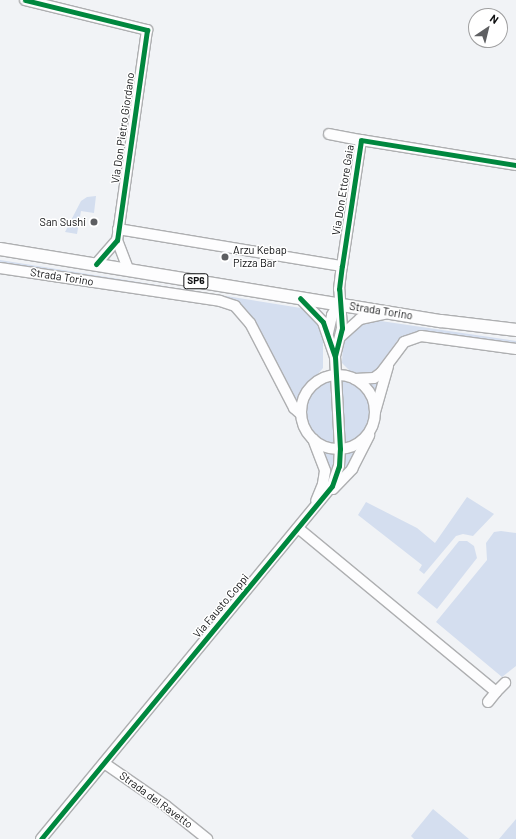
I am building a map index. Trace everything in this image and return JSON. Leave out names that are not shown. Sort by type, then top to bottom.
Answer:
[{"type":"main road","name":"Strada Torino","points":[[0,249],[390,313],[516,330]]},
{"type":"street","name":"Via Don Pietro Giordano","points":[[25,0],[147,30],[118,229]]},
{"type":"street","name":"Via Don Ettore Gaia","points":[[329,134],[516,165]]},
{"type":"street","name":"Via Don Ettore Gaia","points":[[339,304],[342,266],[361,140]]},
{"type":"street","points":[[128,269],[117,240],[118,229],[342,266]]},
{"type":"street","name":"Strada Torino","points":[[96,264],[117,240]]},
{"type":"street","name":"Strada Torino","points":[[0,268],[220,301],[235,306],[250,323],[294,408],[301,414]]},
{"type":"street","name":"Via Fausto Coppi","points":[[300,298],[319,316],[328,335],[335,357],[340,449],[337,475],[325,496]]},
{"type":"street","points":[[328,335],[329,323],[339,304]]},
{"type":"street","name":"Via Fausto Coppi","points":[[335,357],[340,337],[342,319],[339,304]]},
{"type":"street","points":[[340,337],[360,319],[390,313]]},
{"type":"street","name":"Strada Torino","points":[[388,364],[404,342],[421,336],[516,349]]},
{"type":"street","points":[[340,449],[326,447],[313,439],[306,432],[301,414],[303,398],[312,386],[324,378],[336,375],[354,379],[374,378],[388,364]]},
{"type":"street","name":"Via Fausto Coppi","points":[[41,839],[298,528],[325,496],[352,469],[366,445],[388,364]]},
{"type":"street","points":[[354,379],[368,390],[375,413]]},
{"type":"street","name":"Via Fausto Coppi","points":[[340,449],[359,443],[370,430]]},
{"type":"street","points":[[311,513],[323,484],[325,471],[313,439]]},
{"type":"street","points":[[298,528],[496,692]]},
{"type":"street","points":[[488,702],[506,683]]},
{"type":"street","name":"Strada del Ravetto","points":[[104,763],[166,806],[207,839]]},
{"type":"shaded area","points":[[96,196],[94,213],[81,211],[77,234],[65,232],[81,201],[87,197]]},
{"type":"shaded area","points":[[0,260],[301,308],[318,322],[323,335],[323,368],[303,391],[298,407],[244,310],[0,263]]},
{"type":"shaded area","points":[[374,320],[516,341],[516,344],[422,331],[397,341],[373,374],[353,374],[342,363],[343,341],[357,324]]},
{"type":"shaded area","points":[[382,377],[375,397],[366,384]]},
{"type":"shaded area","points":[[340,379],[360,388],[368,398],[371,413],[367,428],[361,435],[346,444]]},
{"type":"shaded area","points":[[330,380],[336,445],[315,436],[310,429],[305,414],[311,394],[320,384]]},
{"type":"shaded area","points":[[358,447],[342,479],[346,452]]},
{"type":"shaded area","points":[[318,448],[336,452],[334,468],[326,485]]},
{"type":"shaded area","points":[[467,497],[494,514],[473,536],[463,534],[456,536],[424,574],[419,570],[422,565],[358,515],[366,502],[417,528],[435,543]]},
{"type":"shaded area","points":[[501,531],[516,533],[516,666],[502,677],[436,622],[487,560],[486,543],[494,532]]},
{"type":"shaded area","points":[[459,541],[467,541],[474,546],[477,558],[437,609],[417,593]]},
{"type":"shaded area","points":[[433,809],[469,839],[414,839],[411,836]]},
{"type":"shaded area","points":[[516,819],[516,839],[499,839]]},
{"type":"cycle path","points":[[25,0],[147,30],[117,240],[96,264]]},
{"type":"cycle path","points":[[335,356],[342,328],[339,289],[361,140],[516,165]]},
{"type":"cycle path","points":[[41,839],[332,486],[339,466],[340,449],[335,357],[323,322],[300,298]]},
{"type":"place","name":"San Sushi","points":[[94,222]]},
{"type":"place","name":"Arzu Kebap Pizza Bar","points":[[225,257]]}]
